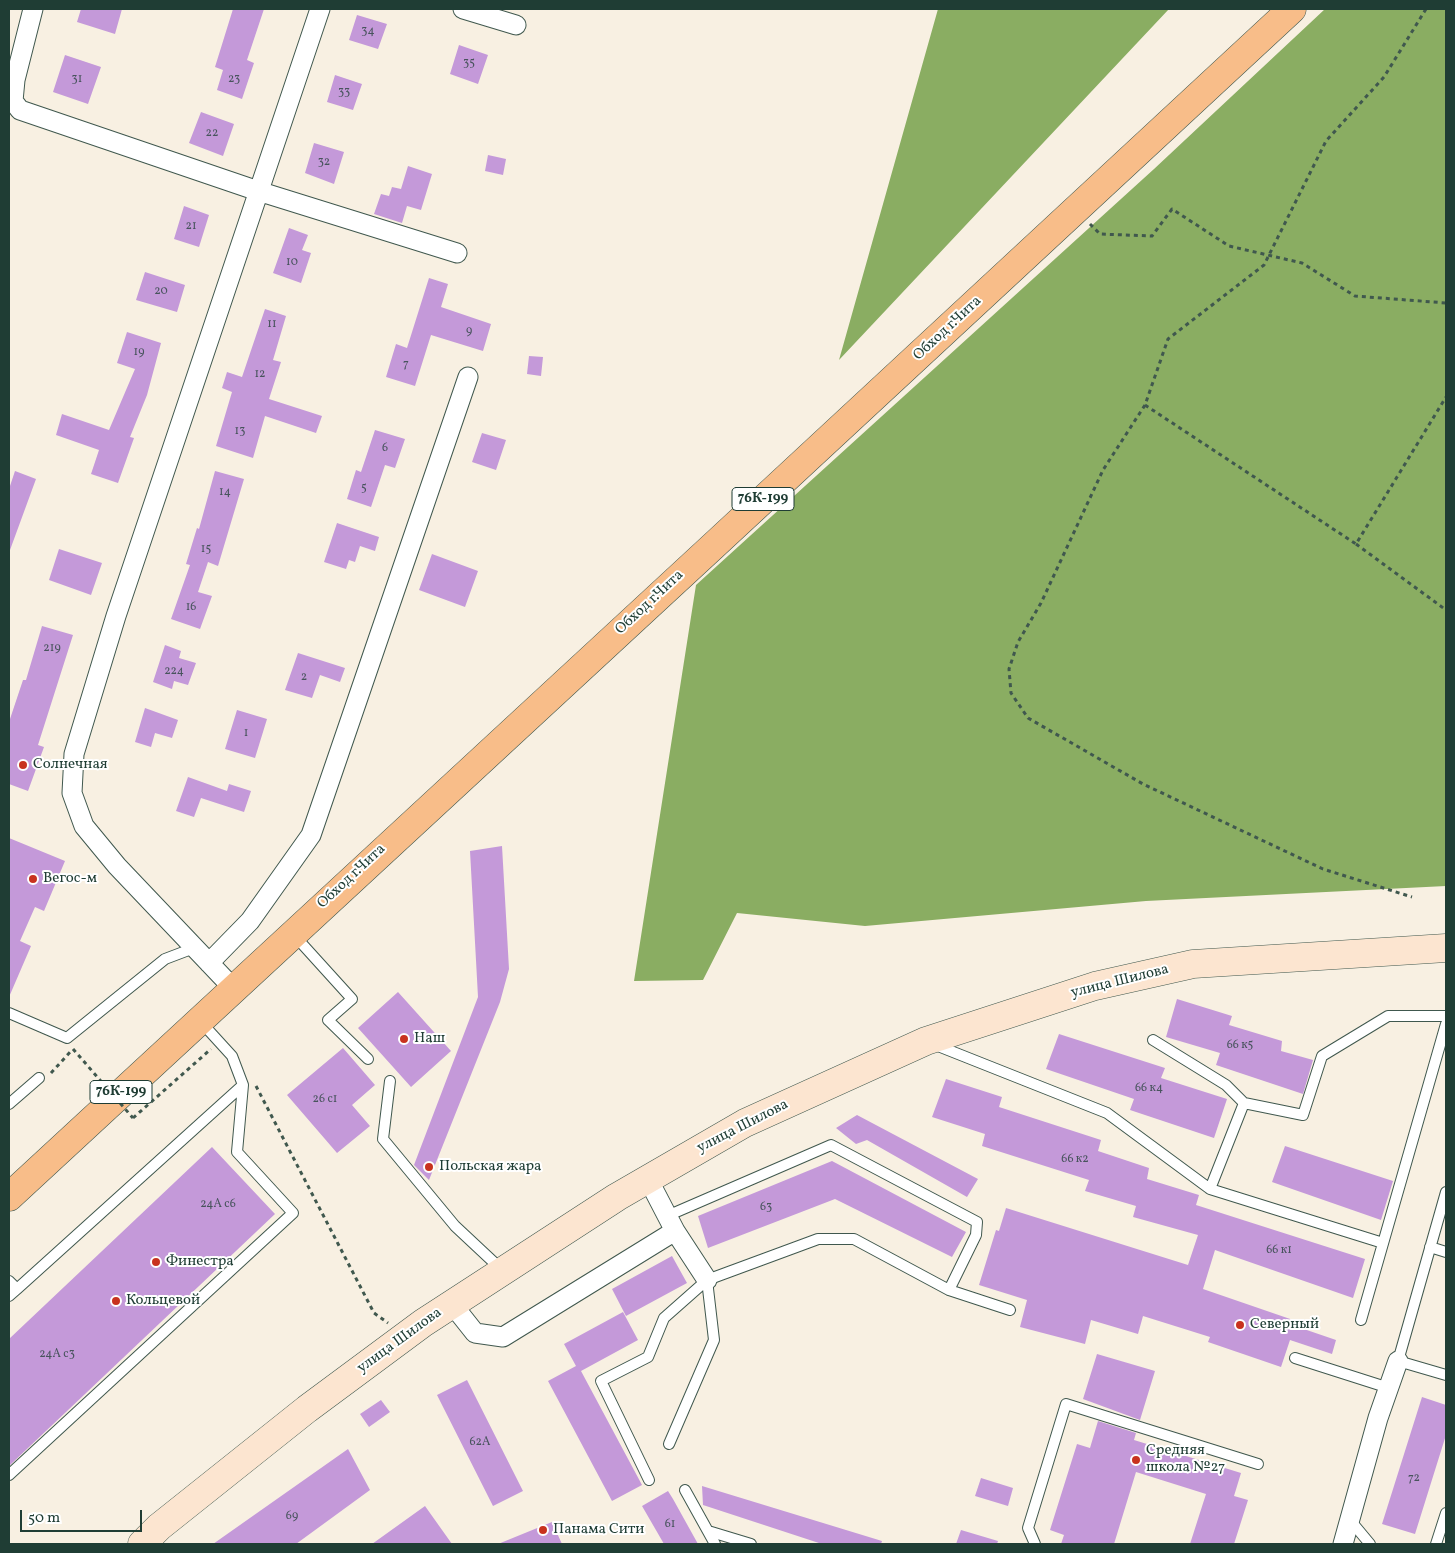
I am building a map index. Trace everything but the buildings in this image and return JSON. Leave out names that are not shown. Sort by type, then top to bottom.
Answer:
[{"type":"highway","name":"Обход г.Чита","points":[[9,1196],[232,987],[1077,210],[1292,9]]},
{"type":"main road","name":"улица Шилова","points":[[142,1544],[181,1509],[307,1409],[452,1304],[648,1179],[745,1123],[926,1041],[1095,986],[1193,964],[1446,948]]},
{"type":"street","points":[[33,9],[15,80],[13,101],[20,110],[258,191],[458,253]]},
{"type":"street","points":[[232,987],[117,866],[84,826],[72,793],[74,754],[116,616],[320,9]]},
{"type":"street","points":[[463,9],[516,24]]},
{"type":"street","points":[[209,963],[250,921],[311,835],[468,377]]},
{"type":"street","points":[[648,1179],[671,1223],[707,1280]]},
{"type":"street","points":[[452,1304],[475,1333],[503,1337],[671,1223]]},
{"type":"street","points":[[1343,1544],[1388,1388],[1398,1361]]},
{"type":"lane","points":[[292,933],[352,999],[328,1020],[368,1059]]},
{"type":"lane","points":[[9,1013],[67,1038],[165,959],[194,948]]},
{"type":"lane","points":[[1153,1040],[1226,1085],[1244,1103],[1303,1115],[1322,1056],[1388,1016],[1446,1016]]},
{"type":"lane","points":[[9,1475],[293,1213],[237,1152],[243,1085],[232,1056],[198,1019]]},
{"type":"lane","points":[[1361,1320],[1444,1042],[1446,1024]]},
{"type":"lane","points":[[926,1041],[1107,1113],[1210,1189],[1383,1243]]},
{"type":"lane","points":[[9,1104],[39,1078]]},
{"type":"lane","points":[[390,1081],[383,1139],[455,1226],[503,1271]]},
{"type":"lane","points":[[9,1281],[13,1293],[243,1085]]},
{"type":"lane","points":[[1210,1189],[1244,1103]]},
{"type":"lane","points":[[671,1223],[830,1145],[977,1222],[976,1235],[949,1290]]},
{"type":"lane","points":[[1446,1192],[1398,1361],[1446,1375]]},
{"type":"lane","points":[[650,1480],[601,1382],[648,1357],[664,1318],[707,1280],[818,1239],[854,1240],[949,1290],[1010,1310]]},
{"type":"lane","points":[[1430,1247],[1446,1252]]},
{"type":"lane","points":[[670,1444],[714,1340],[707,1280]]},
{"type":"lane","points":[[1294,1358],[1388,1388]]},
{"type":"lane","points":[[1035,1544],[1028,1528],[1066,1404],[1258,1464]]},
{"type":"lane","points":[[685,1490],[715,1544]]},
{"type":"lane","points":[[1436,1544],[1446,1513]]},
{"type":"lane","points":[[1350,1520],[1370,1544]]},
{"type":"lane","points":[[708,1531],[751,1544]]},
{"type":"path","points":[[1412,897],[1323,869],[1143,784],[1028,718],[1011,693],[1009,670],[1018,642],[1041,603],[1103,470],[1145,405],[1168,338],[1264,265],[1326,141],[1384,76],[1426,9]]},
{"type":"path","points":[[1077,210],[1100,234],[1152,236],[1172,208],[1229,246],[1302,262],[1355,296],[1446,303]]},
{"type":"path","points":[[1356,544],[1446,397]]},
{"type":"path","points":[[1145,405],[1356,544],[1446,610]]},
{"type":"path","points":[[50,1074],[73,1049],[133,1118],[218,1041]]},
{"type":"path","points":[[253,1080],[374,1313],[380,1320],[394,1324]]},
{"type":"green space","points":[[938,9],[1169,9],[839,360]]},
{"type":"green space","points":[[1325,9],[1446,9],[1446,886],[1146,901],[865,926],[737,913],[703,980],[634,981],[696,585],[1154,169]]},
{"type":"place","name":"Солнечная","points":[[23,765]]},
{"type":"place","name":"Вегос-м","points":[[33,879]]},
{"type":"place","name":"Наш","points":[[404,1039]]},
{"type":"place","name":"Польская жара","points":[[429,1167]]},
{"type":"place","name":"Финестра","points":[[156,1262]]},
{"type":"place","name":"Кольцевой","points":[[116,1301]]},
{"type":"place","name":"Северный","points":[[1240,1325]]},
{"type":"place","name":"Средняя школа №27","points":[[1136,1460]]},
{"type":"place","name":"Панама Сити","points":[[543,1530]]}]
